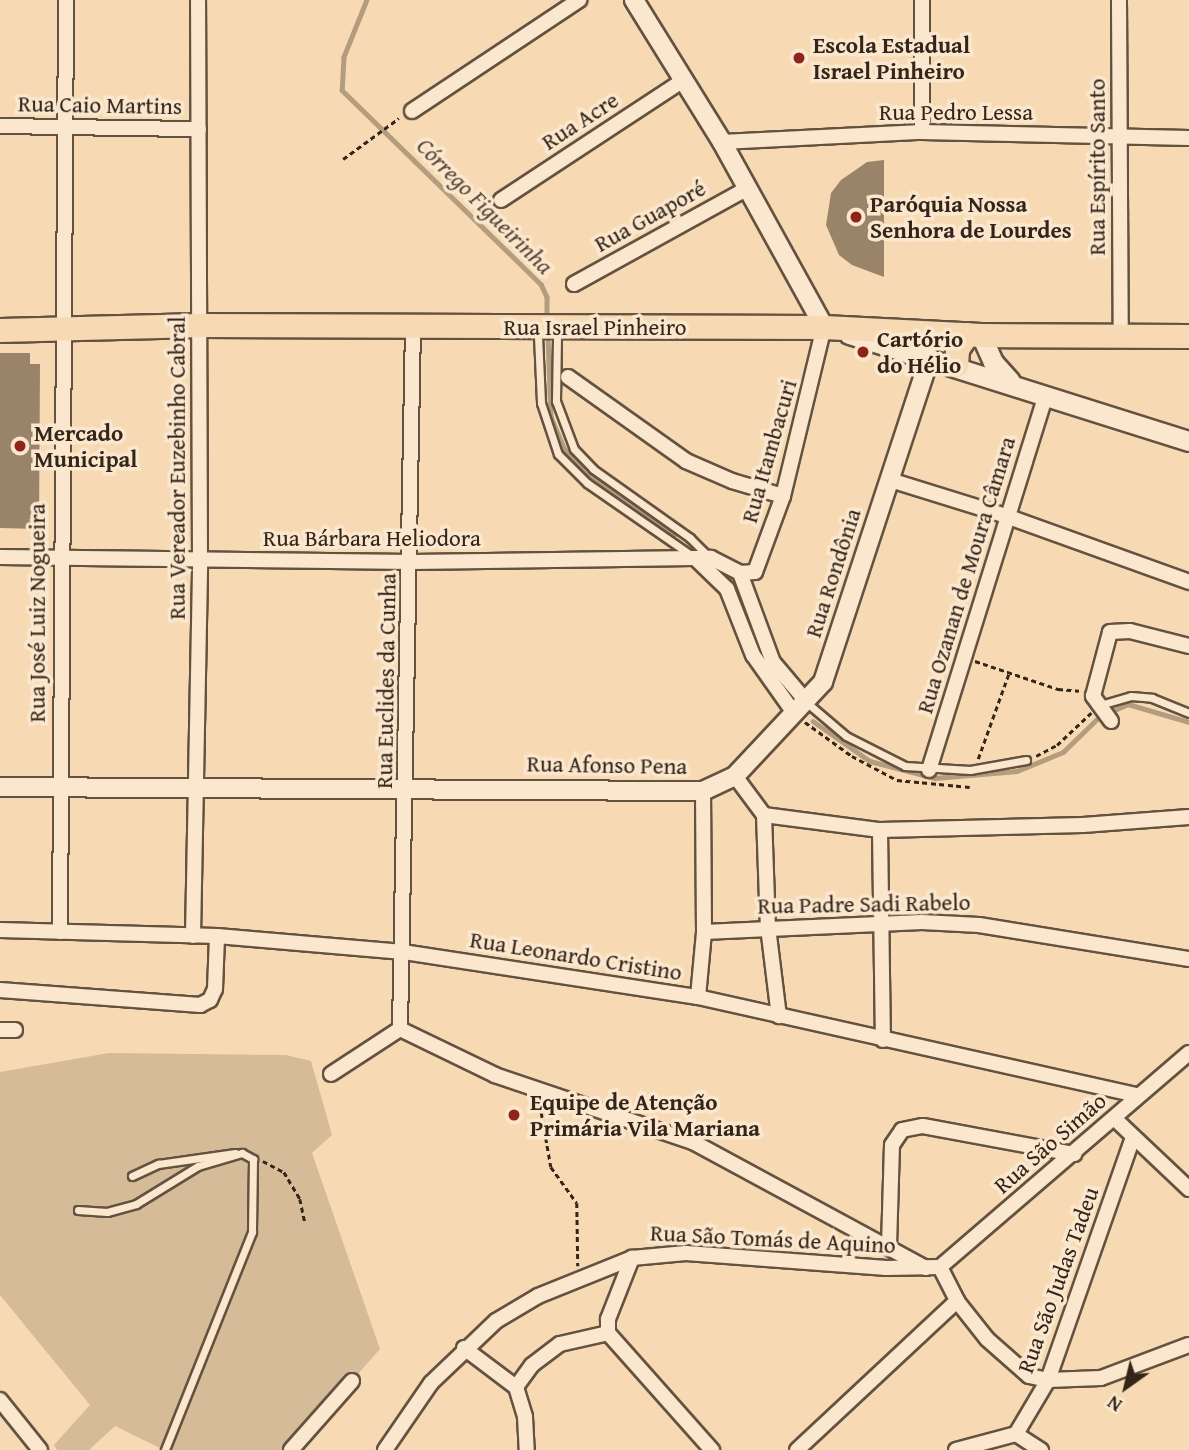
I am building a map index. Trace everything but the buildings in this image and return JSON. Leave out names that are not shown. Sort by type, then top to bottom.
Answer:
[{"type":"main road","name":"Rua Israel Pinheiro","points":[[0,330],[200,325],[503,327],[561,332],[824,327],[979,340],[1121,333],[1189,336]]},
{"type":"main road","points":[[824,327],[930,356],[1189,441]]},
{"type":"main road","points":[[964,367],[958,344],[979,340],[1014,384]]},
{"type":"street","name":"Rua José Luiz Nogueira","points":[[60,932],[62,127],[66,0]]},
{"type":"street","name":"Rua Vereador Euzebinho Cabral","points":[[193,936],[199,788],[201,560],[198,0]]},
{"type":"street","points":[[412,110],[579,0]]},
{"type":"street","points":[[634,0],[722,142],[824,327]]},
{"type":"street","points":[[922,0],[922,132]]},
{"type":"street","name":"Rua Espírito Santo","points":[[1119,0],[1121,333]]},
{"type":"street","name":"Rua Acre","points":[[501,200],[684,80]]},
{"type":"street","name":"Rua Caio Martins","points":[[0,125],[199,129]]},
{"type":"street","name":"Rua Pedro Lessa","points":[[722,142],[922,132],[1189,138]]},
{"type":"street","name":"Rua Guaporé","points":[[574,284],[748,188]]},
{"type":"street","name":"Rua Euclides da Cunha","points":[[400,1029],[412,562],[413,327]]},
{"type":"street","name":"Rua Itambacuri","points":[[740,573],[755,572],[783,496],[824,327]]},
{"type":"street","name":"Rua Rondônia","points":[[735,776],[800,707],[826,674],[930,356]]},
{"type":"street","points":[[568,377],[686,461],[783,496]]},
{"type":"street","name":"Rua Ozanan de Moura Câmara","points":[[929,769],[1046,395]]},
{"type":"street","points":[[890,480],[1006,516],[1189,582]]},
{"type":"street","name":"Rua Bárbara Heliodora","points":[[0,557],[412,562],[711,558],[740,573]]},
{"type":"street","points":[[695,558],[727,589],[753,655],[800,707]]},
{"type":"street","points":[[740,573],[773,662],[800,707]]},
{"type":"street","points":[[1111,721],[1096,699],[1106,636],[1112,630],[1189,646]]},
{"type":"street","points":[[735,776],[764,815],[768,927],[779,1016]]},
{"type":"street","name":"Rua Afonso Pena","points":[[0,788],[406,787],[703,790],[735,776]]},
{"type":"street","points":[[698,997],[704,932],[703,790]]},
{"type":"street","points":[[764,815],[880,830],[1189,817]]},
{"type":"street","points":[[880,830],[884,925],[883,1040]]},
{"type":"street","name":"Rua Padre Sadi Rabelo","points":[[704,932],[768,927],[979,925],[1189,959]]},
{"type":"street","name":"Rua Leonardo Cristino","points":[[0,930],[217,936],[403,953],[698,997],[1136,1095]]},
{"type":"street","points":[[0,990],[200,1005],[210,1000],[215,989],[217,936]]},
{"type":"street","points":[[331,1074],[400,1029],[495,1075],[693,1142],[823,1216],[933,1268],[957,1301],[1018,1369],[1048,1380],[1101,1378],[1189,1345]]},
{"type":"street","points":[[0,1030],[15,1030]]},
{"type":"street","name":"Rua São Simão","points":[[933,1268],[1074,1154],[1115,1119],[1136,1095],[1189,1054]]},
{"type":"street","points":[[1115,1119],[1189,1189]]},
{"type":"street","points":[[889,1246],[892,1145],[902,1130],[923,1126],[1074,1154]]},
{"type":"street","name":"Rua São Judas Tadeu","points":[[1016,1434],[1048,1380],[1133,1137]]},
{"type":"street","name":"Rua São Tomás de Aquino","points":[[386,1450],[419,1397],[464,1348],[496,1321],[578,1280],[632,1258],[686,1253],[933,1268]]},
{"type":"street","points":[[632,1258],[608,1319],[608,1333],[712,1450]]},
{"type":"street","points":[[797,1450],[957,1301]]},
{"type":"street","points":[[516,1387],[532,1364],[560,1344],[608,1333]]},
{"type":"street","points":[[464,1348],[516,1387],[525,1417],[527,1450]]},
{"type":"street","points":[[291,1450],[352,1381]]},
{"type":"street","points":[[0,1399],[40,1450]]},
{"type":"street","points":[[956,1450],[1016,1434],[1041,1450]]},
{"type":"lane","points":[[561,332],[556,401],[574,449],[593,469],[691,538],[711,558]]},
{"type":"lane","points":[[538,336],[541,402],[558,454],[587,483],[695,558]]},
{"type":"lane","points":[[1096,699],[1131,696],[1152,698],[1189,713]]},
{"type":"lane","points":[[800,707],[875,754],[929,769],[974,769],[1026,760]]},
{"type":"lane","points":[[132,1176],[158,1164],[215,1152],[243,1153],[253,1158],[252,1232],[165,1450]]},
{"type":"lane","points":[[78,1210],[107,1212],[136,1204],[198,1166],[243,1153]]},
{"type":"path","points":[[342,159],[374,140],[394,121]]},
{"type":"path","points":[[963,657],[1096,699],[1057,745],[1026,760]]},
{"type":"path","points":[[974,769],[1009,673]]},
{"type":"path","points":[[539,1091],[551,1167],[577,1203],[578,1280]]},
{"type":"path","points":[[253,1158],[284,1172],[300,1199],[306,1223]]},
{"type":"shaded area","points":[[109,1053],[286,1055],[311,1061],[332,1135],[312,1153],[380,1349],[291,1450],[164,1450],[115,1426],[89,1450],[57,1450],[54,1445],[90,1405],[0,1295],[0,1072]]},
{"type":"waterway","name":"Córrego Figueirinha","points":[[367,0],[344,57],[342,90],[541,284],[547,297],[547,318]]},
{"type":"waterway","name":"Córrego Figueirinha","points":[[548,334],[551,417],[564,448],[585,472],[675,534]]},
{"type":"waterway","name":"Córrego Figueirinha","points":[[813,721],[870,761],[935,778],[1017,771],[1063,752],[1099,717],[1128,704],[1189,722]]},
{"type":"place","name":"Escola Estadual Israel Pinheiro","points":[[799,58]]},
{"type":"place","name":"Paróquia Nossa Senhora de Lourdes","points":[[856,217]]},
{"type":"place","name":"Cartório do Hélio","points":[[863,352]]},
{"type":"place","name":"Mercado Municipal","points":[[20,446]]},
{"type":"place","name":"Equipe de Atenção Primária Vila Mariana","points":[[514,1115]]}]
